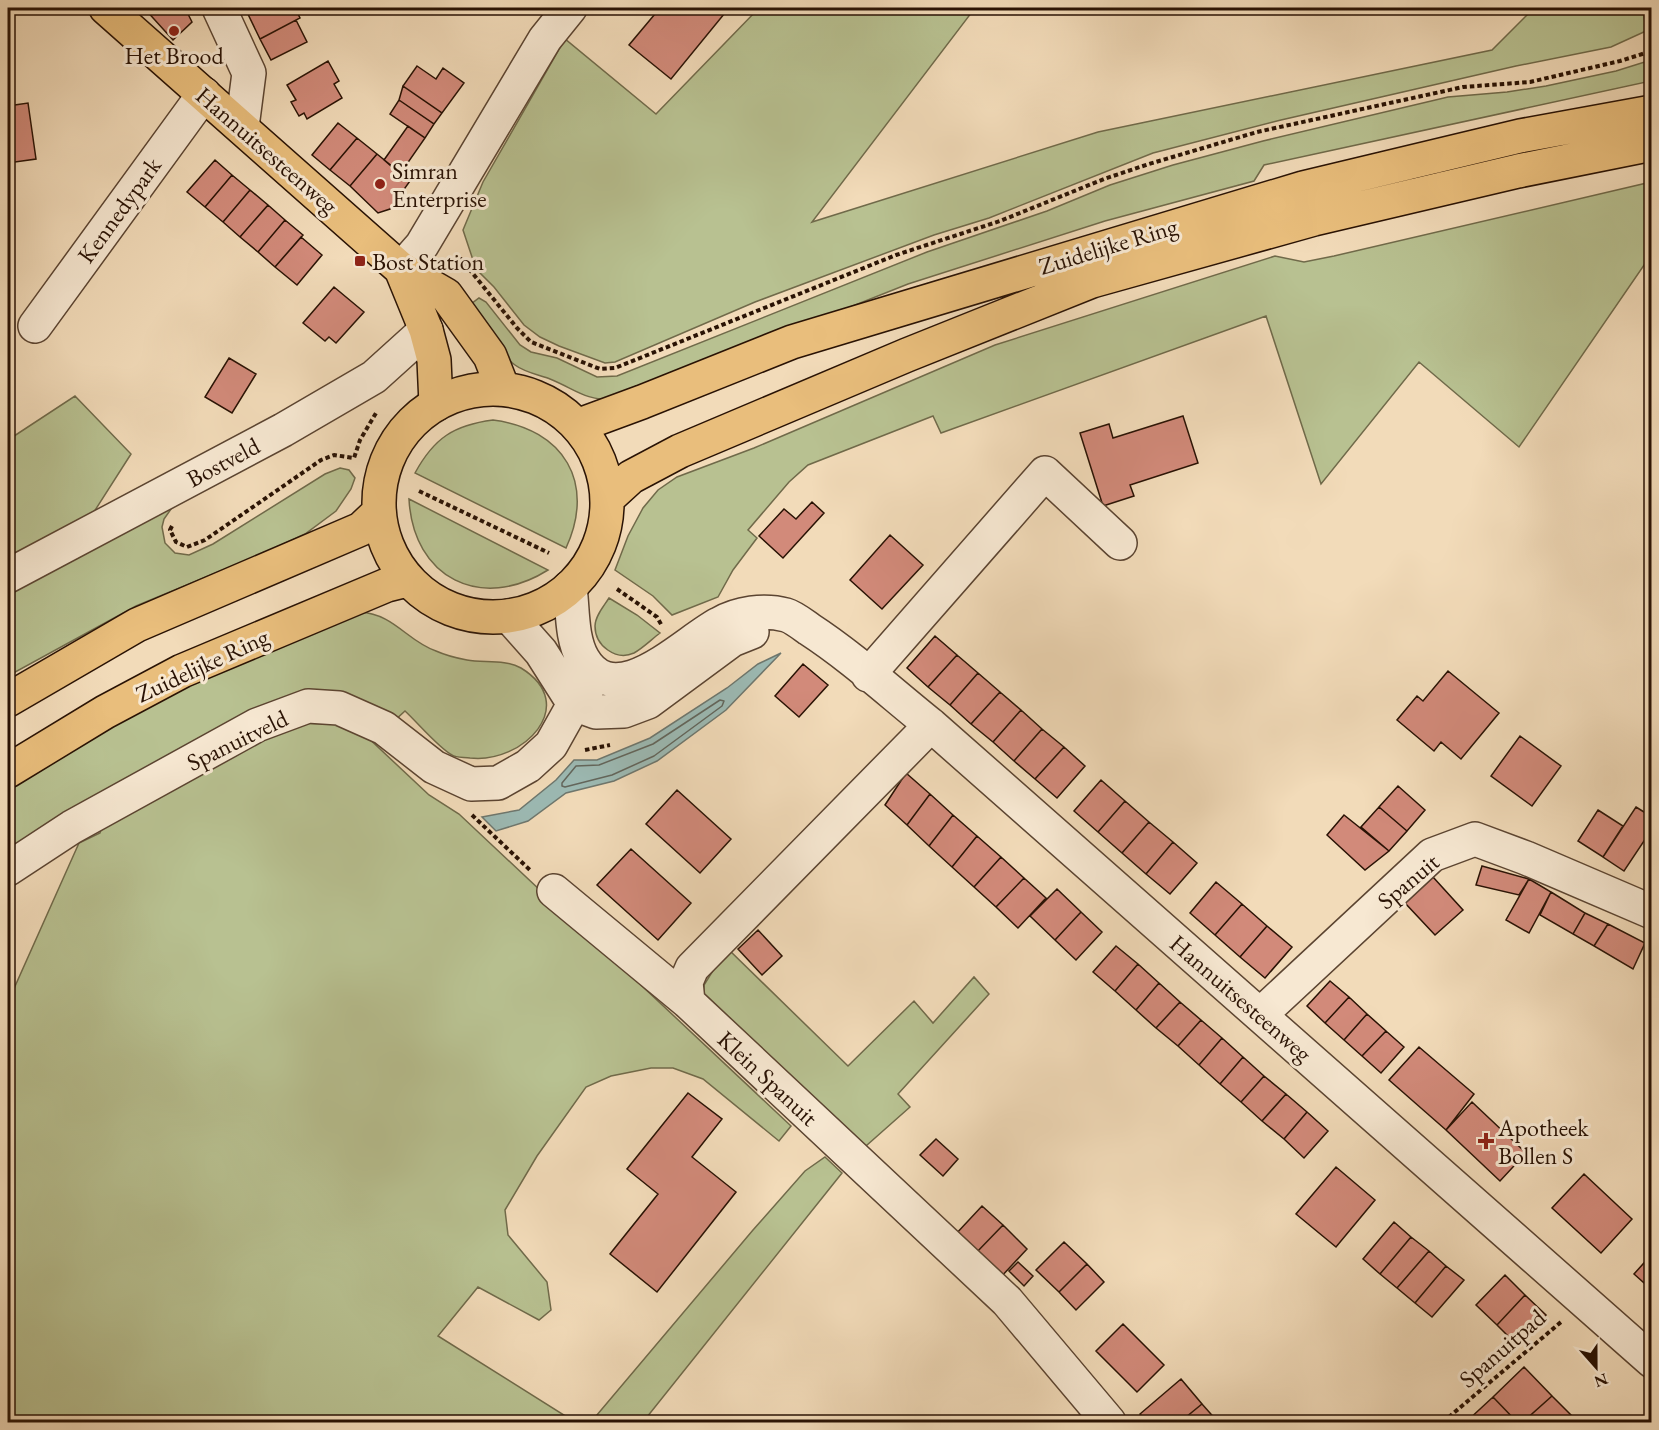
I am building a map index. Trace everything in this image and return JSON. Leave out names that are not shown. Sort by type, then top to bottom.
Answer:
[{"type":"main road","name":"Hannuitsesteenweg","points":[[106,8],[242,127],[411,257],[446,295],[490,356],[503,389]]},
{"type":"main road","name":"Zuidelijke Ring","points":[[577,426],[792,342],[1292,192],[1520,136],[1652,112]]},
{"type":"main road","name":"Zuidelijke Ring","points":[[607,499],[631,477],[680,451],[907,355],[1092,281],[1314,219],[1518,171],[1652,144]]},
{"type":"main road","name":"Hannuitsesteenweg","points":[[411,257],[434,360],[436,404]]},
{"type":"main road","points":[[503,389],[530,394],[556,407],[577,426],[593,447],[603,472],[607,499],[603,532],[591,562],[570,587],[542,606],[509,616],[480,616],[451,609],[425,595],[407,580],[387,545],[379,512],[380,486],[386,461],[394,446],[415,419],[436,404],[468,391],[503,389]]},
{"type":"main road","points":[[8,700],[137,625],[361,529],[379,512]]},
{"type":"main road","name":"Zuidelijke Ring","points":[[8,771],[105,712],[182,671],[387,585],[407,580]]},
{"type":"street","points":[[219,8],[249,73],[242,127]]},
{"type":"street","points":[[411,257],[545,39],[570,8]]},
{"type":"street","name":"Kennedypark","points":[[35,326],[204,93]]},
{"type":"street","name":"Bostveld","points":[[8,576],[283,430],[375,377],[426,330]]},
{"type":"street","points":[[868,675],[1044,473],[1120,543]]},
{"type":"street","points":[[570,587],[575,635],[583,659],[597,675]]},
{"type":"street","name":"Hannuitsesteenweg","points":[[597,675],[611,681],[635,677],[650,670],[718,624],[739,615],[787,615],[826,640],[931,725],[1652,1361]]},
{"type":"street","points":[[509,616],[541,652],[574,704]]},
{"type":"street","name":"Hannuitsesteenweg","points":[[574,704],[596,712],[624,711],[648,702],[732,640],[749,633],[785,630],[826,640]]},
{"type":"street","name":"Spanuitveld","points":[[8,869],[72,827],[256,725],[308,706],[339,708],[384,728],[434,767],[471,784],[498,783],[528,766],[551,745],[574,704],[597,675]]},
{"type":"street","points":[[688,1002],[686,982],[692,968],[931,725]]},
{"type":"street","name":"Spanuit","points":[[1260,1015],[1432,855],[1475,839],[1526,858],[1652,912]]},
{"type":"street","points":[[554,891],[688,1002]]},
{"type":"street","name":"Klein Spanuit","points":[[688,1002],[1007,1301],[1109,1422]]},
{"type":"path","points":[[411,257],[461,259],[531,342],[600,369],[615,368],[896,255],[1000,221],[1104,179],[1179,155],[1257,132],[1463,87],[1530,82],[1620,61],[1652,51]]},
{"type":"path","points":[[176,519],[170,530],[176,542],[188,547],[205,540],[321,460],[334,455],[354,458],[360,440],[372,421]]},
{"type":"path","points":[[419,490],[549,553]]},
{"type":"path","points":[[617,589],[657,617],[664,630]]},
{"type":"path","points":[[551,745],[585,750],[612,745]]},
{"type":"path","points":[[471,784],[472,816],[554,891]]},
{"type":"path","name":"Spanuitpad","points":[[1443,1422],[1585,1301]]},
{"type":"green space","points":[[759,8],[967,8],[972,12],[812,222],[1098,132],[1492,50],[1534,8],[1643,8],[1646,31],[1611,47],[1516,66],[1281,120],[1153,153],[989,218],[934,235],[755,302],[615,362],[605,363],[540,337],[524,325],[494,287],[476,269],[463,230],[483,182],[565,39],[656,114]]},
{"type":"green space","points":[[1651,60],[1651,81],[1264,165],[1254,181],[1105,221],[908,284],[616,400],[605,400],[581,394],[519,367],[509,360],[497,346],[471,304],[479,298],[486,302],[520,345],[531,352],[557,358],[597,377],[617,376],[927,252],[1047,211],[1110,185],[1173,165],[1448,97],[1546,86],[1616,71]]},
{"type":"green space","points":[[1651,182],[1651,255],[1519,447],[1419,362],[1321,484],[1266,316],[941,433],[933,416],[808,465],[789,482],[748,530],[757,538],[733,570],[718,597],[672,615],[653,596],[615,570],[628,536],[643,508],[658,490],[677,477],[754,448],[995,345],[1275,256],[1304,262]]},
{"type":"green space","points":[[75,396],[131,454],[92,515],[8,561],[8,440]]},
{"type":"green space","points":[[493,420],[518,425],[539,435],[555,447],[567,463],[575,481],[577,502],[574,524],[566,548],[415,473],[430,451],[446,435],[467,425]]},
{"type":"green space","points":[[340,468],[349,470],[355,478],[351,489],[336,511],[305,534],[136,606],[8,676],[8,585],[227,469],[171,509],[164,519],[162,527],[165,543],[175,553],[189,555],[213,544],[325,474]]},
{"type":"green space","points":[[409,499],[548,570],[523,582],[499,588],[476,587],[455,580],[437,567],[423,549],[413,526]]},
{"type":"green space","points":[[609,598],[637,615],[660,633],[634,653],[620,655],[608,650],[599,640],[595,622]]},
{"type":"green space","points":[[360,612],[382,618],[426,647],[443,654],[467,660],[508,663],[521,668],[538,683],[546,699],[545,714],[538,729],[525,742],[509,752],[490,757],[458,757],[441,747],[405,711],[394,721],[349,699],[8,856],[8,784],[176,689]]},
{"type":"green space","points":[[293,723],[335,724],[363,733],[429,795],[459,814],[791,1126],[779,1141],[703,1079],[673,1068],[651,1068],[611,1076],[586,1087],[537,1156],[505,1210],[508,1235],[547,1282],[551,1310],[539,1320],[478,1287],[438,1336],[575,1422],[8,1422],[8,1002],[79,843],[100,833],[103,823]]},
{"type":"green space","points":[[727,948],[848,1066],[914,1001],[933,1023],[974,977],[989,994],[898,1094],[910,1107],[858,1153],[703,1004],[704,985]]},
{"type":"green space","points":[[825,1157],[842,1173],[643,1422],[591,1422],[805,1171]]},
{"type":"water","points":[[781,653],[726,710],[657,761],[614,781],[566,793],[528,821],[496,831],[482,817],[519,810],[556,780],[574,760],[597,760],[650,738],[727,688],[758,664]]},
{"type":"building","name":"Het Brood","points":[[144,8],[185,8],[192,22],[173,40]]},
{"type":"building","points":[[245,8],[295,8],[300,18],[260,39]]},
{"type":"building","points":[[660,8],[729,8],[671,79],[629,45]]},
{"type":"building","points":[[296,20],[307,42],[271,60],[260,39]]},
{"type":"building","points":[[328,61],[339,81],[334,84],[342,98],[307,119],[304,113],[299,116],[291,102],[296,100],[287,85]]},
{"type":"building","points":[[417,66],[436,79],[443,68],[464,83],[442,113],[403,86]]},
{"type":"building","points":[[403,86],[442,113],[434,124],[399,100]]},
{"type":"building","points":[[399,100],[434,124],[425,138],[390,114]]},
{"type":"building","points":[[28,103],[36,159],[8,163],[8,106]]},
{"type":"building","points":[[338,123],[357,138],[330,170],[312,155]]},
{"type":"building","points":[[408,126],[425,138],[400,174],[384,160]]},
{"type":"building","points":[[357,138],[377,154],[350,186],[330,170]]},
{"type":"building","name":"Simran Enterprise","points":[[377,154],[410,181],[390,209],[378,213],[350,186]]},
{"type":"building","points":[[215,160],[232,175],[205,207],[187,192]]},
{"type":"building","points":[[232,175],[250,190],[223,222],[205,207]]},
{"type":"building","points":[[250,190],[268,205],[240,237],[223,222]]},
{"type":"building","points":[[268,205],[285,220],[258,252],[240,237]]},
{"type":"building","points":[[285,220],[303,235],[275,267],[258,252]]},
{"type":"building","points":[[301,237],[322,255],[297,285],[275,267]]},
{"type":"building","points":[[334,287],[364,312],[336,343],[329,337],[325,341],[303,323]]},
{"type":"building","points":[[229,358],[256,374],[232,413],[205,397]]},
{"type":"building","points":[[1183,416],[1198,463],[1130,485],[1134,496],[1103,506],[1080,433],[1109,424],[1113,438]]},
{"type":"building","points":[[812,502],[824,513],[783,558],[759,536],[784,509],[796,519]]},
{"type":"building","points":[[890,535],[923,565],[882,609],[850,580]]},
{"type":"building","points":[[935,636],[957,655],[928,687],[907,668]]},
{"type":"building","points":[[957,655],[978,673],[950,705],[928,687]]},
{"type":"building","points":[[803,664],[828,685],[799,717],[775,696]]},
{"type":"building","points":[[1448,671],[1499,713],[1461,759],[1441,742],[1434,751],[1397,720],[1417,696],[1423,701]]},
{"type":"building","points":[[978,673],[1000,692],[971,724],[950,705]]},
{"type":"building","points":[[1000,692],[1021,710],[993,742],[971,724]]},
{"type":"building","points":[[1021,710],[1042,729],[1014,761],[993,742]]},
{"type":"building","points":[[1042,729],[1064,747],[1035,779],[1014,761]]},
{"type":"building","points":[[1520,736],[1561,766],[1532,806],[1491,776]]},
{"type":"building","points":[[1064,747],[1085,766],[1057,798],[1035,779]]},
{"type":"building","points":[[906,773],[930,794],[907,825],[885,805]]},
{"type":"building","points":[[1101,780],[1125,801],[1098,832],[1074,811]]},
{"type":"building","points":[[1398,786],[1425,810],[1407,831],[1379,807]]},
{"type":"building","points":[[677,790],[731,839],[700,873],[646,824]]},
{"type":"building","points":[[930,794],[953,815],[929,846],[907,825]]},
{"type":"building","points":[[1125,801],[1149,822],[1122,853],[1098,832]]},
{"type":"building","points":[[1379,807],[1407,831],[1389,851],[1361,827]]},
{"type":"building","points":[[1636,807],[1652,817],[1652,829],[1624,871],[1603,857]]},
{"type":"building","points":[[1598,810],[1623,826],[1603,857],[1578,841]]},
{"type":"building","points":[[953,815],[977,836],[952,867],[929,846]]},
{"type":"building","points":[[1344,815],[1389,851],[1365,870],[1327,835]]},
{"type":"building","points":[[1149,822],[1173,842],[1146,874],[1122,853]]},
{"type":"building","points":[[977,836],[1001,857],[974,887],[952,867]]},
{"type":"building","points":[[1173,842],[1197,863],[1170,894],[1146,874]]},
{"type":"building","points":[[631,849],[691,903],[658,940],[597,885]]},
{"type":"building","points":[[1001,857],[1024,878],[996,907],[974,887]]},
{"type":"building","points":[[1482,866],[1529,879],[1519,895],[1476,885]]},
{"type":"building","points":[[1433,877],[1463,910],[1435,935],[1405,903]]},
{"type":"building","points":[[1024,878],[1046,898],[1018,928],[996,907]]},
{"type":"building","points":[[1529,879],[1551,892],[1529,933],[1506,920]]},
{"type":"building","points":[[1216,882],[1242,904],[1215,935],[1190,913]]},
{"type":"building","points":[[1057,889],[1081,912],[1055,940],[1030,916]]},
{"type":"building","points":[[1551,892],[1585,913],[1573,934],[1540,915]]},
{"type":"building","points":[[1242,904],[1267,926],[1240,957],[1215,935]]},
{"type":"building","points":[[1081,912],[1102,932],[1076,960],[1055,940]]},
{"type":"building","points":[[1585,913],[1608,924],[1594,946],[1573,934]]},
{"type":"building","points":[[1608,924],[1645,943],[1633,969],[1594,946]]},
{"type":"building","points":[[1267,926],[1292,947],[1265,978],[1240,957]]},
{"type":"building","points":[[758,930],[782,956],[762,975],[738,949]]},
{"type":"building","points":[[1116,946],[1138,964],[1115,991],[1093,972]]},
{"type":"building","points":[[1138,964],[1159,983],[1136,1010],[1115,991]]},
{"type":"building","points":[[1330,981],[1349,997],[1325,1023],[1307,1006]]},
{"type":"building","points":[[1159,983],[1180,1002],[1156,1028],[1136,1010]]},
{"type":"building","points":[[1349,997],[1367,1014],[1344,1040],[1325,1023]]},
{"type":"building","points":[[1180,1002],[1201,1020],[1178,1046],[1156,1028]]},
{"type":"building","points":[[1367,1014],[1386,1031],[1362,1056],[1344,1040]]},
{"type":"building","points":[[1201,1020],[1222,1038],[1199,1065],[1178,1046]]},
{"type":"building","points":[[1386,1031],[1404,1047],[1381,1073],[1362,1056]]},
{"type":"building","points":[[1222,1038],[1243,1057],[1220,1084],[1199,1065]]},
{"type":"building","points":[[1419,1047],[1474,1094],[1446,1130],[1389,1080]]},
{"type":"building","points":[[1243,1057],[1264,1076],[1241,1102],[1220,1084]]},
{"type":"building","points":[[1264,1076],[1286,1094],[1262,1121],[1241,1102]]},
{"type":"building","points":[[688,1093],[722,1119],[692,1157],[736,1192],[657,1292],[610,1254],[658,1194],[627,1169]]},
{"type":"building","points":[[1286,1094],[1307,1112],[1284,1139],[1262,1121]]},
{"type":"building","name":"Apotheek Bollen S","points":[[1472,1102],[1526,1153],[1500,1181],[1446,1130]]},
{"type":"building","points":[[1307,1112],[1328,1131],[1304,1158],[1284,1139]]},
{"type":"building","points":[[936,1139],[958,1159],[943,1176],[920,1155]]},
{"type":"building","points":[[1336,1167],[1375,1200],[1336,1247],[1296,1214]]},
{"type":"building","points":[[1584,1174],[1632,1219],[1601,1253],[1552,1208]]},
{"type":"building","points":[[982,1206],[1003,1225],[975,1254],[955,1235]]},
{"type":"building","points":[[1394,1222],[1411,1237],[1380,1274],[1363,1259]]},
{"type":"building","points":[[1003,1225],[1027,1249],[1000,1278],[975,1254]]},
{"type":"building","points":[[1411,1237],[1429,1251],[1397,1288],[1380,1274]]},
{"type":"building","points":[[1064,1242],[1087,1264],[1059,1292],[1036,1270]]},
{"type":"building","points":[[1429,1251],[1446,1266],[1415,1303],[1397,1288]]},
{"type":"building","points":[[1652,1254],[1652,1290],[1634,1274]]},
{"type":"building","points":[[1018,1262],[1033,1276],[1024,1286],[1009,1271]]},
{"type":"building","points":[[1087,1264],[1104,1282],[1076,1310],[1059,1292]]},
{"type":"building","points":[[1446,1266],[1464,1280],[1432,1317],[1415,1303]]},
{"type":"building","points":[[1505,1275],[1525,1295],[1497,1325],[1476,1305]]},
{"type":"building","points":[[1525,1295],[1546,1315],[1517,1345],[1497,1325]]},
{"type":"building","points":[[1123,1324],[1164,1365],[1137,1392],[1096,1351]]},
{"type":"building","points":[[1524,1367],[1552,1396],[1523,1422],[1517,1422],[1493,1397]]},
{"type":"building","points":[[1181,1379],[1202,1404],[1180,1422],[1147,1422],[1140,1414]]},
{"type":"building","points":[[1552,1396],[1578,1422],[1523,1422]]},
{"type":"building","points":[[1493,1397],[1517,1422],[1466,1422]]},
{"type":"building","points":[[1202,1404],[1218,1422],[1180,1422]]},
{"type":"place","name":"Het Brood","points":[[174,31]]},
{"type":"place","name":"Simran Enterprise","points":[[380,184]]},
{"type":"place","name":"Bost Station","points":[[360,261]]},
{"type":"place","name":"Apotheek Bollen S","points":[[1486,1141]]}]
